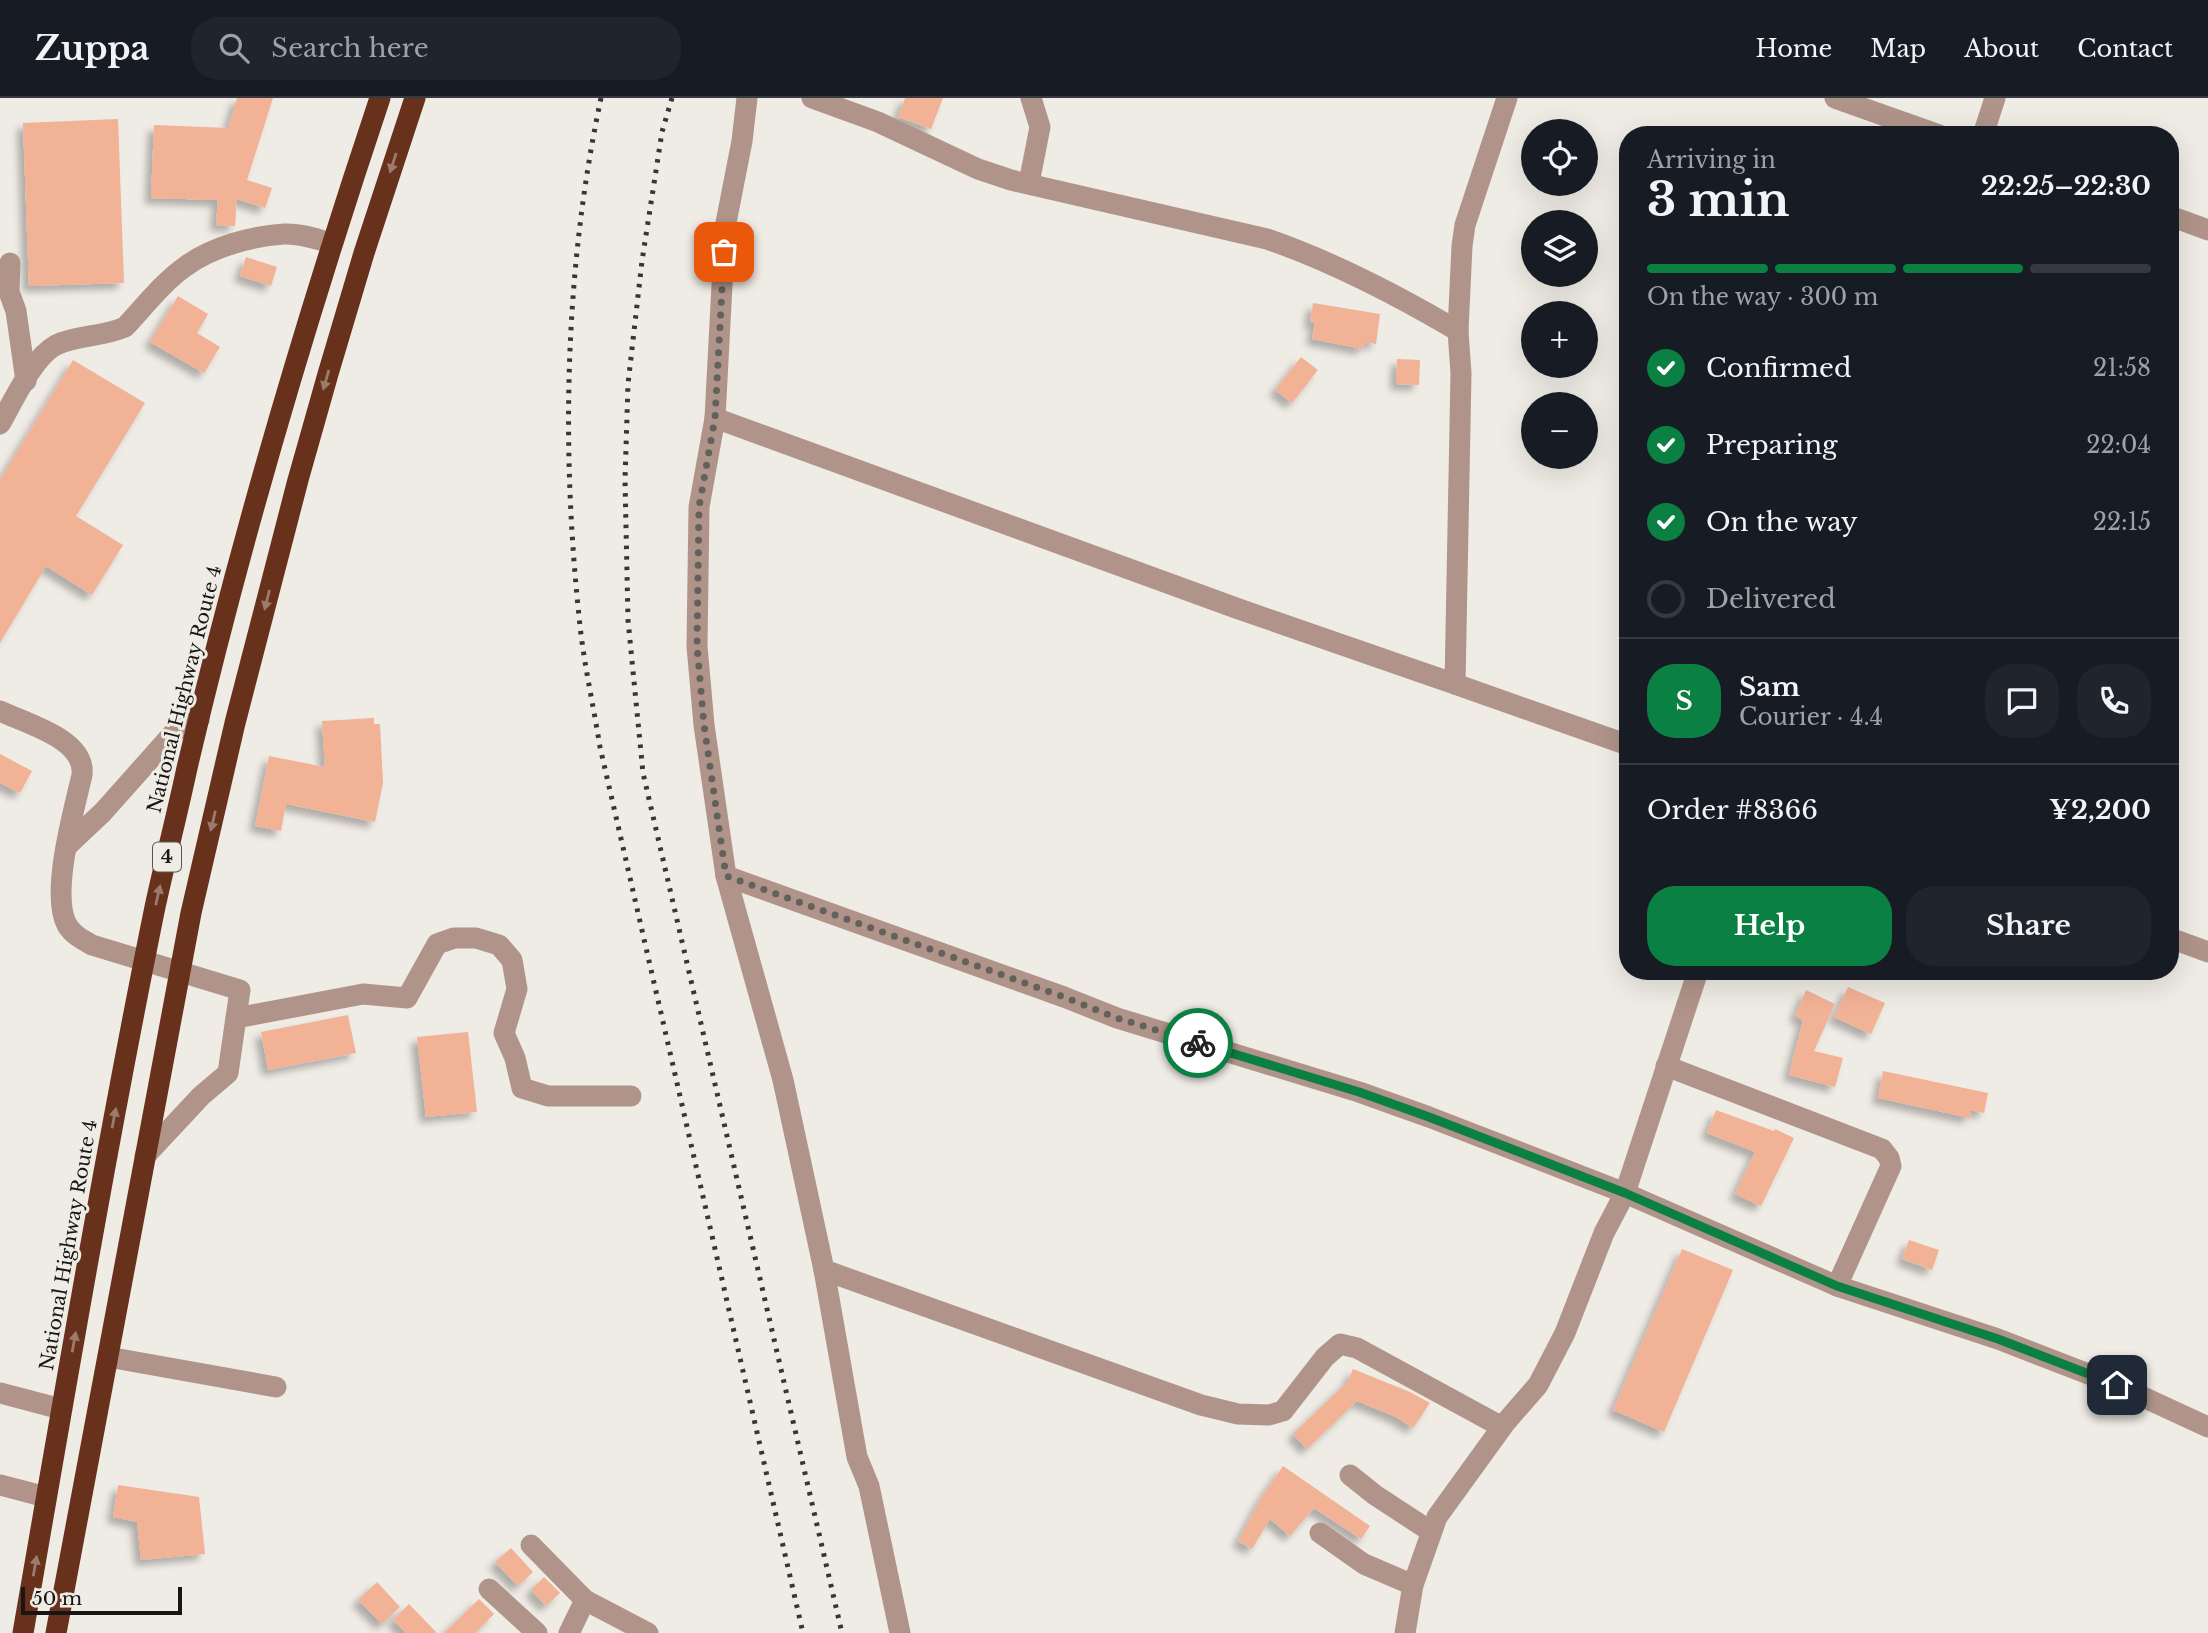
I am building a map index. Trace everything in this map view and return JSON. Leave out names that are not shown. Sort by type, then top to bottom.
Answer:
[{"type":"highway","name":"National Highway Route 4","points":[[23,1633],[109,1142],[156,905],[199,720],[247,526],[331,243],[380,98]]},
{"type":"highway","name":"4","points":[[57,1633],[145,1156],[182,974],[191,913],[235,723],[298,480],[363,253],[415,98]]},
{"type":"street","points":[[747,98],[742,141],[725,228],[715,418],[699,507],[697,646],[704,725],[726,876],[783,1080],[824,1270],[858,1457],[869,1486],[900,1633]]},
{"type":"street","points":[[812,98],[878,122],[978,169],[1012,180],[1267,239],[1321,259],[1399,296],[1458,331]]},
{"type":"street","points":[[1029,183],[1040,127],[1031,98]]},
{"type":"street","points":[[1455,684],[1461,373],[1458,331],[1462,246],[1465,225],[1507,98]]},
{"type":"street","points":[[1835,98],[1914,126]]},
{"type":"street","points":[[1986,126],[1995,98]]},
{"type":"street","points":[[2179,219],[2208,230]]},
{"type":"street","points":[[0,424],[41,357],[56,345],[125,327],[184,267],[204,254],[285,234],[331,243]]},
{"type":"street","points":[[10,263],[9,292],[16,311],[26,381]]},
{"type":"street","points":[[715,418],[1236,608],[1619,742]]},
{"type":"street","points":[[0,711],[62,740],[79,756],[82,775],[67,846],[62,894],[63,911],[68,926],[79,939],[145,963],[240,990],[228,1073],[201,1096],[145,1156]]},
{"type":"street","points":[[67,846],[103,812],[176,730],[199,720]]},
{"type":"street","points":[[726,876],[1117,1018],[1359,1092],[1625,1193],[1837,1286],[1998,1339],[2117,1385],[2208,1427]]},
{"type":"street","points":[[236,1018],[363,994],[407,998],[437,944],[454,938],[476,939],[499,945],[512,960],[517,989],[504,1033],[515,1058],[522,1088],[548,1096],[631,1096]]},
{"type":"street","points":[[2179,941],[2208,951]]},
{"type":"street","points":[[1405,1633],[1413,1585],[1430,1531],[1450,1497],[1502,1427],[1538,1385],[1564,1333],[1604,1233],[1625,1193],[1695,980]]},
{"type":"street","points":[[1667,1066],[1886,1153],[1891,1166],[1837,1286]]},
{"type":"street","points":[[824,1270],[1201,1405],[1238,1414],[1269,1415],[1283,1410],[1325,1357],[1340,1345],[1357,1348],[1502,1427]]},
{"type":"street","points":[[108,1357],[276,1387]]},
{"type":"street","points":[[0,1393],[61,1409]]},
{"type":"street","points":[[1350,1475],[1430,1531]]},
{"type":"street","points":[[0,1485],[46,1497]]},
{"type":"street","points":[[1320,1534],[1364,1564],[1413,1585]]},
{"type":"street","points":[[531,1545],[585,1600],[648,1633]]},
{"type":"street","points":[[489,1589],[537,1633]]},
{"type":"street","points":[[569,1633],[585,1600]]},
{"type":"building","points":[[237,98],[273,98],[247,180],[272,188],[265,208],[237,199],[235,226],[216,225],[218,200],[151,198],[154,125],[228,128]]},
{"type":"building","points":[[905,98],[943,98],[931,129],[898,117]]},
{"type":"building","points":[[118,119],[124,283],[29,286],[23,123]]},
{"type":"building","points":[[246,257],[277,267],[271,286],[240,276]]},
{"type":"building","points":[[178,296],[208,314],[197,333],[220,347],[204,373],[150,342]]},
{"type":"building","points":[[1313,303],[1380,314],[1376,344],[1365,342],[1363,349],[1312,339],[1315,323],[1310,322]]},
{"type":"building","points":[[1301,357],[1318,370],[1292,403],[1275,390]]},
{"type":"building","points":[[1397,359],[1420,360],[1419,385],[1396,384]]},
{"type":"building","points":[[73,360],[145,403],[76,516],[123,545],[92,595],[46,566],[0,643],[0,480]]},
{"type":"building","points":[[374,718],[374,724],[380,724],[383,783],[375,822],[286,804],[281,831],[255,826],[269,756],[325,767],[322,721]]},
{"type":"building","points":[[0,754],[32,771],[20,793],[0,783]]},
{"type":"building","points":[[1848,987],[1885,1003],[1871,1034],[1834,1017]]},
{"type":"building","points":[[1806,990],[1835,1004],[1814,1051],[1843,1058],[1835,1087],[1789,1075],[1803,1020],[1795,1016]]},
{"type":"building","points":[[348,1015],[356,1053],[268,1070],[261,1032]]},
{"type":"building","points":[[468,1032],[477,1112],[426,1117],[417,1037]]},
{"type":"building","points":[[1883,1071],[1988,1093],[1984,1113],[1971,1110],[1970,1118],[1878,1098]]},
{"type":"building","points":[[1716,1110],[1794,1138],[1761,1206],[1735,1194],[1755,1152],[1707,1133]]},
{"type":"building","points":[[1909,1240],[1939,1250],[1932,1270],[1902,1259]]},
{"type":"building","points":[[1682,1249],[1733,1270],[1664,1432],[1613,1410]]},
{"type":"building","points":[[1353,1369],[1430,1403],[1413,1428],[1396,1417],[1357,1401],[1307,1449],[1293,1434],[1348,1381]]},
{"type":"building","points":[[1283,1466],[1370,1526],[1361,1539],[1314,1508],[1290,1536],[1270,1519],[1252,1549],[1238,1541],[1261,1498]]},
{"type":"building","points":[[118,1485],[199,1497],[205,1554],[141,1560],[137,1522],[113,1517]]},
{"type":"building","points":[[511,1548],[533,1572],[518,1586],[495,1562]]},
{"type":"building","points":[[544,1577],[560,1593],[546,1606],[531,1590]]},
{"type":"building","points":[[377,1582],[400,1607],[382,1624],[358,1600]]},
{"type":"building","points":[[479,1599],[494,1614],[475,1633],[444,1633]]},
{"type":"building","points":[[409,1604],[437,1633],[406,1633],[393,1620]]},
{"type":"railway","points":[[601,98],[580,226],[570,356],[570,487],[581,632],[600,747],[803,1633]]},
{"type":"railway","points":[[672,98],[662,132],[642,261],[628,384],[625,480],[628,620],[643,773],[842,1633]]},
{"type":"way so far","points":[[724,252],[715,418],[699,507],[697,646],[704,725],[726,876],[1117,1018],[1198,1043]]},
{"type":"route","points":[[1198,1043],[1359,1092],[1429,1117],[1625,1193],[1837,1286],[1998,1339],[2117,1385]]}]
